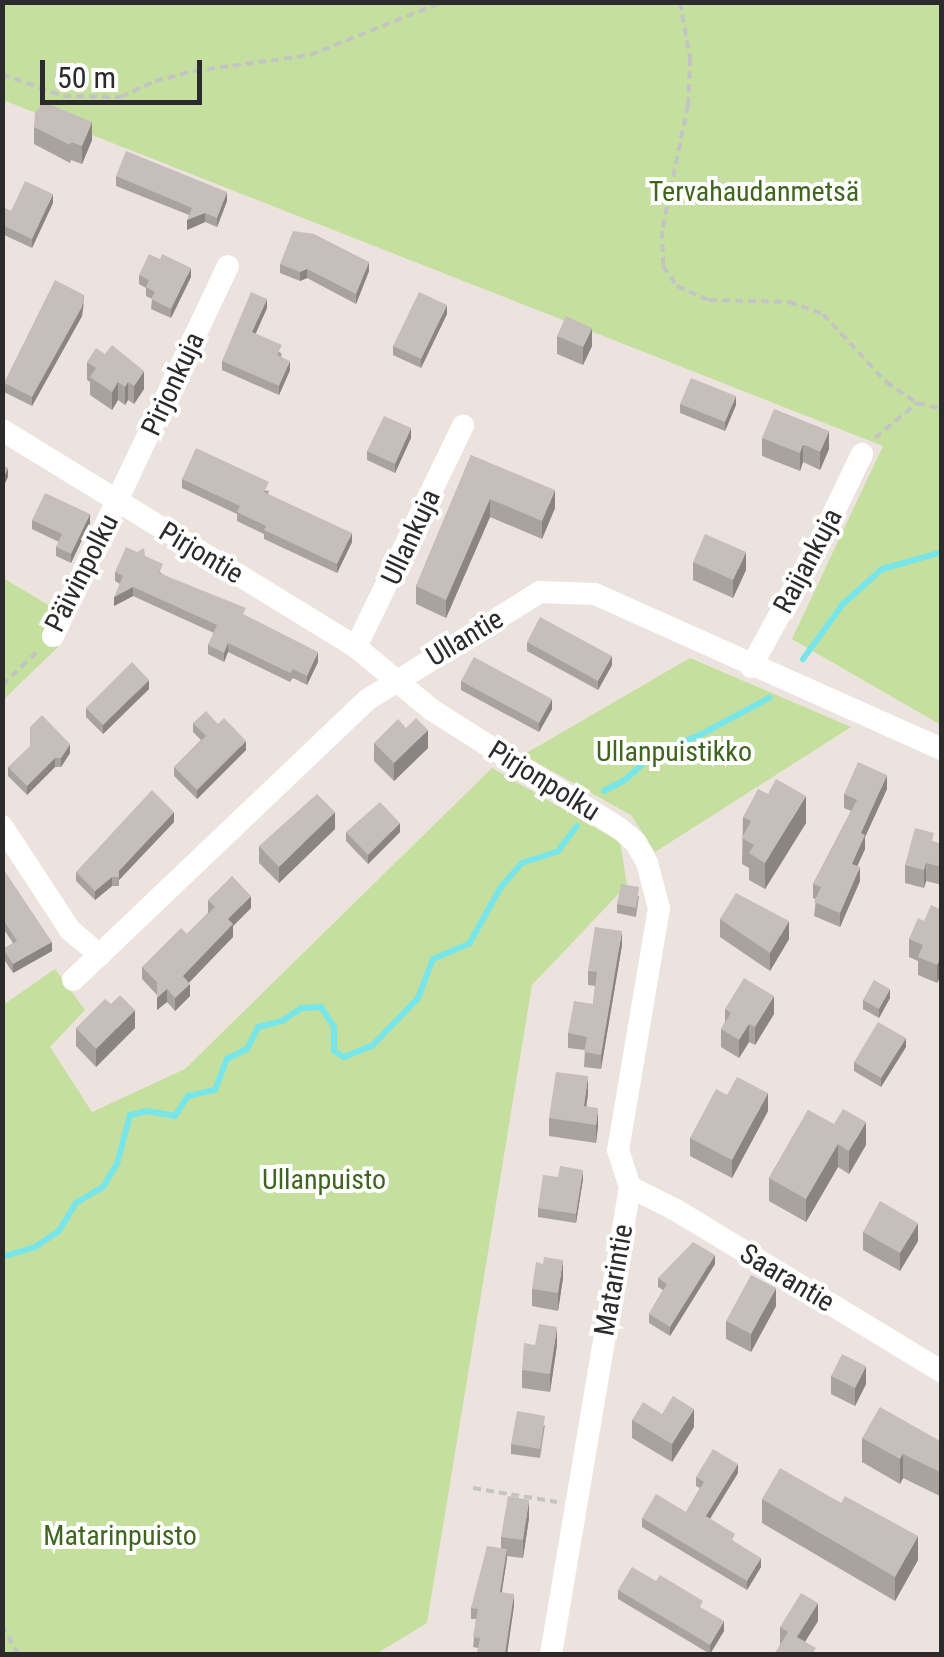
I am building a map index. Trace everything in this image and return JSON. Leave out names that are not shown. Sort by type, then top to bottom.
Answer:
[{"type":"street","name":"Pirjonkuja","points":[[118,502],[228,266]]},
{"type":"street","name":"Ullankuja","points":[[356,647],[463,426]]},
{"type":"street","name":"Pirjontie","points":[[2,430],[356,647],[395,680]]},
{"type":"street","name":"Raijankuja","points":[[751,667],[820,544],[862,454]]},
{"type":"street","name":"Päivinpolku","points":[[53,636],[118,502]]},
{"type":"street","name":"Ullantie","points":[[73,980],[367,700],[540,592],[574,591],[624,606],[751,667],[942,748]]},
{"type":"street","name":"Pirjonpolku","points":[[395,680],[432,710],[620,828],[648,862],[658,908]]},
{"type":"street","points":[[2,826],[70,930],[100,955]]},
{"type":"street","name":"Matarintie","points":[[551,1654],[630,1187],[618,1150],[658,908]]},
{"type":"street","name":"Saarantie","points":[[630,1187],[676,1210],[942,1372]]},
{"type":"path","points":[[2,74],[63,96],[121,97],[155,81],[194,71],[310,55],[442,2]]},
{"type":"path","points":[[680,2],[690,58],[688,105],[662,231],[663,266],[677,286],[709,300],[789,302],[823,314],[886,382],[917,402],[942,409]]},
{"type":"path","points":[[862,454],[876,435],[917,402]]},
{"type":"path","name":"Päivinpolku","points":[[2,685],[53,636]]},
{"type":"path","points":[[473,1488],[576,1506]]},
{"type":"path","points":[[2,1625],[18,1654]]},
{"type":"green space","name":"Tervahaudanmetsä","points":[[2,3],[941,3],[941,725],[792,639],[883,446],[3,100]]},
{"type":"green space","points":[[3,578],[60,612],[58,647],[3,700]]},
{"type":"green space","name":"Ullanpuistikko","points":[[690,658],[851,727],[655,852],[631,815],[523,755]]},
{"type":"green space","name":"Ullanpuisto","points":[[492,768],[620,842],[627,885],[532,985],[427,1623],[376,1654],[3,1654],[3,1005],[55,969],[85,1010],[50,1047],[92,1112],[185,1069]]},
{"type":"building","points":[[44,102],[92,122],[82,146],[71,142],[70,145],[34,127],[35,113]]},
{"type":"building","points":[[126,151],[227,192],[217,218],[205,213],[187,220],[192,208],[116,176]]},
{"type":"building","points":[[25,181],[53,194],[32,239],[2,225],[2,207],[11,211]]},
{"type":"building","points":[[293,231],[314,234],[369,262],[356,294],[307,269],[300,272],[280,264]]},
{"type":"building","points":[[149,254],[160,259],[162,254],[191,268],[171,309],[151,299],[155,292],[146,287],[149,280],[139,275]]},
{"type":"building","points":[[55,280],[84,295],[82,307],[32,397],[4,383]]},
{"type":"building","points":[[251,292],[267,299],[252,332],[282,345],[277,355],[290,361],[279,386],[222,361]]},
{"type":"building","points":[[419,292],[447,305],[421,359],[393,346]]},
{"type":"building","points":[[566,316],[592,328],[583,347],[557,336]]},
{"type":"building","points":[[112,345],[144,371],[134,386],[128,382],[125,387],[118,382],[112,392],[90,377],[96,368],[87,362],[96,348],[105,354]]},
{"type":"building","points":[[691,378],[736,396],[725,422],[680,404]]},
{"type":"building","points":[[774,409],[829,431],[820,452],[803,444],[800,453],[762,438]]},
{"type":"building","points":[[384,416],[411,428],[395,464],[367,451]]},
{"type":"building","points":[[196,448],[269,482],[264,492],[352,533],[337,564],[264,530],[266,526],[237,512],[240,506],[182,479]]},
{"type":"building","points":[[471,455],[555,490],[542,521],[490,499],[446,600],[416,586]]},
{"type":"building","points":[[45,493],[90,514],[71,554],[56,547],[62,534],[32,520]]},
{"type":"building","points":[[705,534],[746,552],[733,580],[693,562]]},
{"type":"building","points":[[126,547],[137,552],[144,548],[145,556],[163,564],[159,573],[246,608],[243,614],[318,652],[307,676],[293,669],[290,673],[228,643],[224,653],[208,645],[217,625],[133,587],[114,597],[123,576],[115,572]]},
{"type":"building","points":[[540,617],[612,656],[598,681],[527,642]]},
{"type":"building","points":[[474,657],[552,699],[539,723],[461,681]]},
{"type":"building","points":[[132,662],[149,680],[103,725],[86,708]]},
{"type":"building","points":[[206,711],[218,724],[224,718],[246,741],[197,790],[174,767],[206,736],[193,723]]},
{"type":"building","points":[[42,715],[70,744],[61,758],[55,758],[27,786],[8,767],[30,746],[30,727]]},
{"type":"building","points":[[416,718],[428,730],[394,763],[374,743],[398,719],[406,728]]},
{"type":"building","points":[[858,762],[887,775],[861,833],[865,835],[852,864],[860,867],[840,913],[814,902],[821,887],[813,884],[857,800],[844,794]]},
{"type":"building","points":[[776,779],[806,796],[765,863],[749,853],[754,845],[742,838],[751,821],[743,817],[758,789],[768,794]]},
{"type":"building","points":[[152,790],[174,812],[119,871],[119,877],[112,877],[95,891],[76,872]]},
{"type":"building","points":[[317,794],[335,812],[279,867],[259,846]]},
{"type":"building","points":[[380,802],[400,823],[368,855],[346,832]]},
{"type":"building","points":[[915,828],[934,833],[932,841],[942,844],[942,867],[926,863],[924,870],[905,865]]},
{"type":"building","points":[[2,867],[52,942],[13,964],[3,949],[17,941],[2,918]]},
{"type":"building","points":[[232,876],[251,896],[228,919],[233,924],[183,976],[190,984],[175,998],[167,989],[157,998],[157,982],[142,967],[181,928],[187,934],[215,907],[208,900]]},
{"type":"building","points":[[621,884],[639,887],[636,908],[617,904]]},
{"type":"building","points":[[736,893],[789,921],[770,953],[720,919]]},
{"type":"building","points":[[931,905],[942,910],[942,955],[937,965],[918,957],[923,945],[909,939],[918,918],[924,921]]},
{"type":"building","points":[[595,927],[622,931],[601,1055],[584,1052],[587,1037],[568,1033],[574,1001],[593,1004],[597,972],[588,971]]},
{"type":"building","points":[[744,978],[774,996],[755,1027],[749,1024],[739,1040],[721,1029],[731,1013],[725,1009]]},
{"type":"building","points":[[874,980],[890,989],[879,1009],[863,1000]]},
{"type":"building","points":[[120,995],[135,1010],[96,1049],[76,1028],[105,999],[111,1004]]},
{"type":"building","points":[[878,1022],[906,1038],[881,1078],[854,1062]]},
{"type":"building","points":[[556,1072],[588,1076],[584,1106],[598,1108],[596,1125],[549,1118]]},
{"type":"building","points":[[737,1077],[768,1093],[732,1160],[690,1138],[716,1089],[727,1095]]},
{"type":"building","points":[[843,1109],[866,1122],[849,1151],[838,1144],[806,1199],[769,1178],[808,1110],[834,1124]]},
{"type":"building","points":[[560,1166],[583,1170],[576,1214],[538,1208],[543,1175],[558,1177]]},
{"type":"building","points":[[880,1201],[918,1223],[900,1253],[863,1232]]},
{"type":"building","points":[[693,1242],[715,1255],[670,1327],[649,1314],[667,1284],[658,1278]]},
{"type":"building","points":[[544,1257],[563,1260],[558,1293],[532,1289],[536,1262],[543,1264]]},
{"type":"building","points":[[751,1275],[776,1288],[751,1334],[726,1321]]},
{"type":"building","points":[[539,1324],[557,1327],[550,1374],[522,1370],[524,1343],[535,1345]]},
{"type":"building","points":[[842,1354],[866,1366],[855,1388],[831,1376]]},
{"type":"building","points":[[673,1396],[694,1409],[672,1444],[632,1420],[643,1402],[662,1414]]},
{"type":"building","points":[[880,1407],[940,1441],[942,1438],[942,1473],[903,1454],[900,1459],[862,1438]]},
{"type":"building","points":[[517,1411],[545,1416],[540,1449],[511,1444]]},
{"type":"building","points":[[713,1449],[738,1464],[706,1516],[735,1534],[732,1540],[761,1558],[747,1581],[642,1518],[656,1494],[686,1512],[704,1482],[696,1477]]},
{"type":"building","points":[[780,1468],[841,1503],[845,1496],[918,1536],[895,1577],[762,1499]]},
{"type":"building","points":[[508,1496],[529,1500],[523,1540],[501,1537]]},
{"type":"building","points":[[487,1546],[507,1549],[500,1592],[514,1594],[505,1654],[477,1654],[480,1638],[473,1637],[478,1609],[471,1608]]},
{"type":"building","points":[[632,1567],[656,1581],[660,1575],[703,1601],[700,1607],[724,1621],[710,1645],[618,1590]]},
{"type":"building","points":[[801,1593],[818,1603],[797,1637],[816,1648],[812,1654],[775,1653],[788,1632],[780,1627]]},
{"type":"waterway","points":[[803,659],[843,604],[882,569],[942,552]]},
{"type":"waterway","points":[[604,791],[625,780],[657,751],[698,736],[769,698]]},
{"type":"waterway","points":[[2,1257],[35,1247],[59,1231],[76,1203],[103,1187],[117,1164],[130,1115],[147,1111],[175,1116],[188,1096],[215,1090],[227,1059],[247,1049],[258,1027],[282,1021],[301,1008],[321,1007],[334,1027],[334,1051],[344,1057],[373,1045],[418,998],[433,959],[469,944],[501,887],[522,863],[558,851],[577,826]]},
{"type":"park label","name":"Matarinpuisto","points":[[120,1536]]}]
